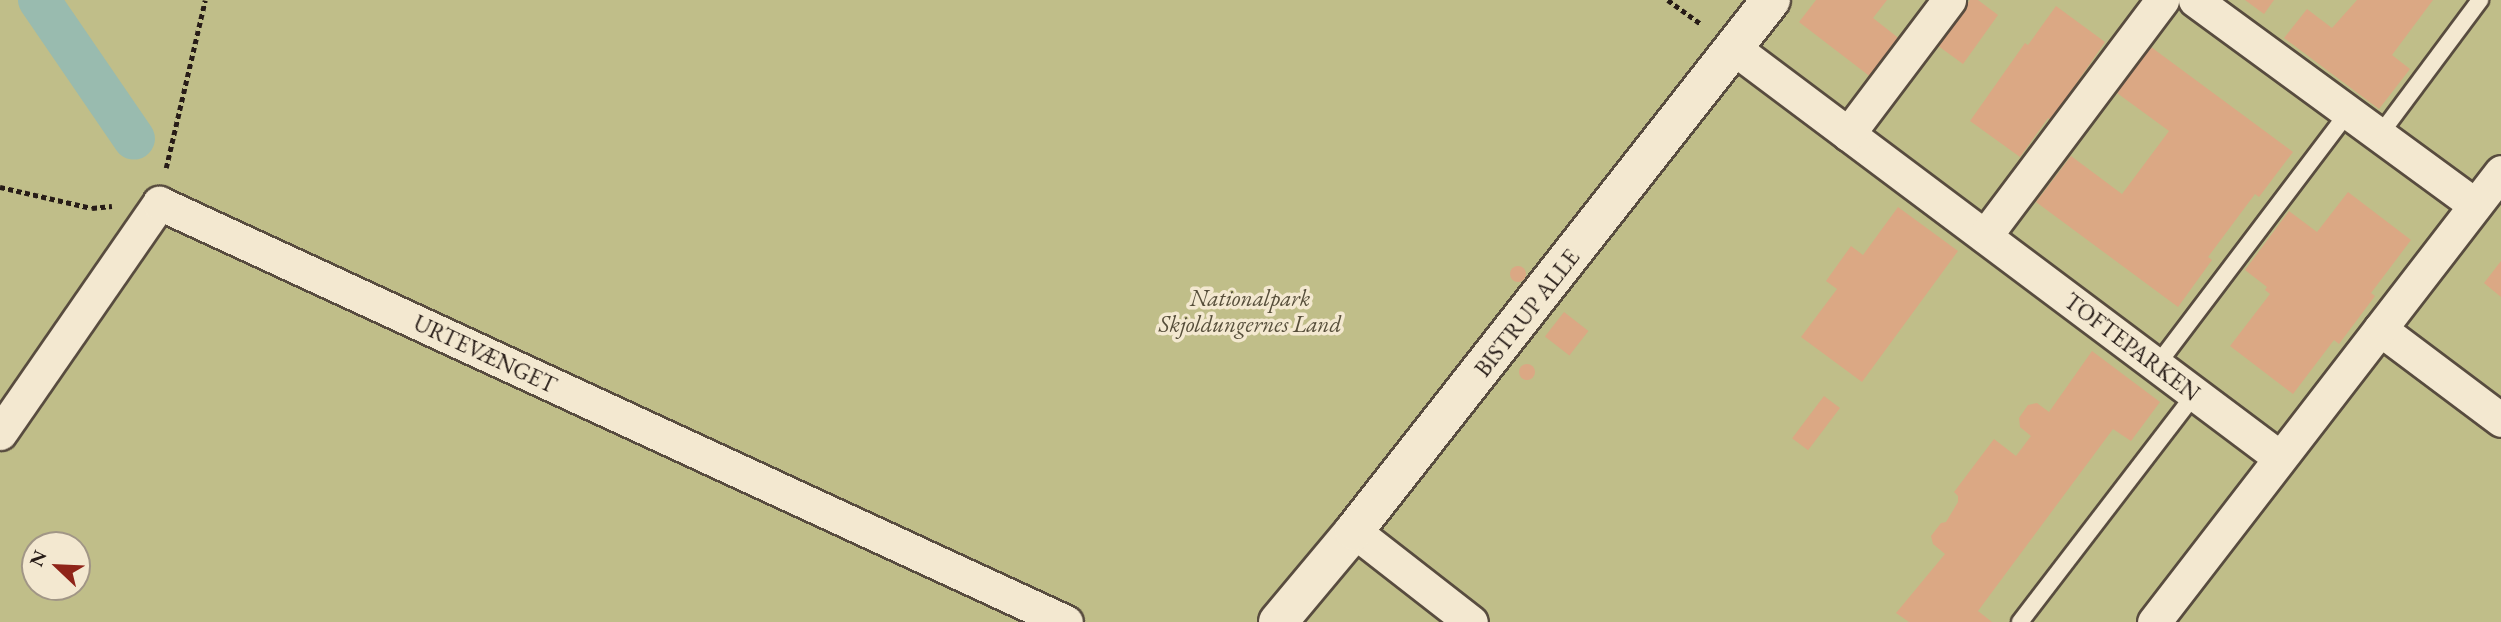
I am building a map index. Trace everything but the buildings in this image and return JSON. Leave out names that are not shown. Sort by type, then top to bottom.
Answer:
[{"type":"street","name":"BISTRUP ALLE","points":[[1278,622],[1354,531],[1771,0]]},
{"type":"street","points":[[1848,134],[1949,0]]},
{"type":"street","points":[[1985,236],[2162,0]]},
{"type":"street","points":[[2195,0],[2378,137],[2475,205]]},
{"type":"street","name":"TOFTEPARKEN","points":[[1735,49],[2279,457]]},
{"type":"street","points":[[2154,622],[2501,172]]},
{"type":"street","points":[[0,433],[159,203]]},
{"type":"street","name":"URTEVÆNGET","points":[[159,203],[1066,622]]},
{"type":"street","points":[[2380,329],[2501,420]]},
{"type":"street","points":[[1354,531],[1471,622]]},
{"type":"lane","points":[[2378,137],[2480,0]]},
{"type":"lane","points":[[2157,365],[2347,114]]},
{"type":"lane","points":[[2020,622],[2195,394]]},
{"type":"path","points":[[0,187],[92,208],[159,203],[205,0]]},
{"type":"green space","name":"Nationalpark Skjoldungernes Land","points":[[0,0],[2501,0],[2501,622],[0,622]]},
{"type":"waterway","points":[[39,0],[134,139]]}]
